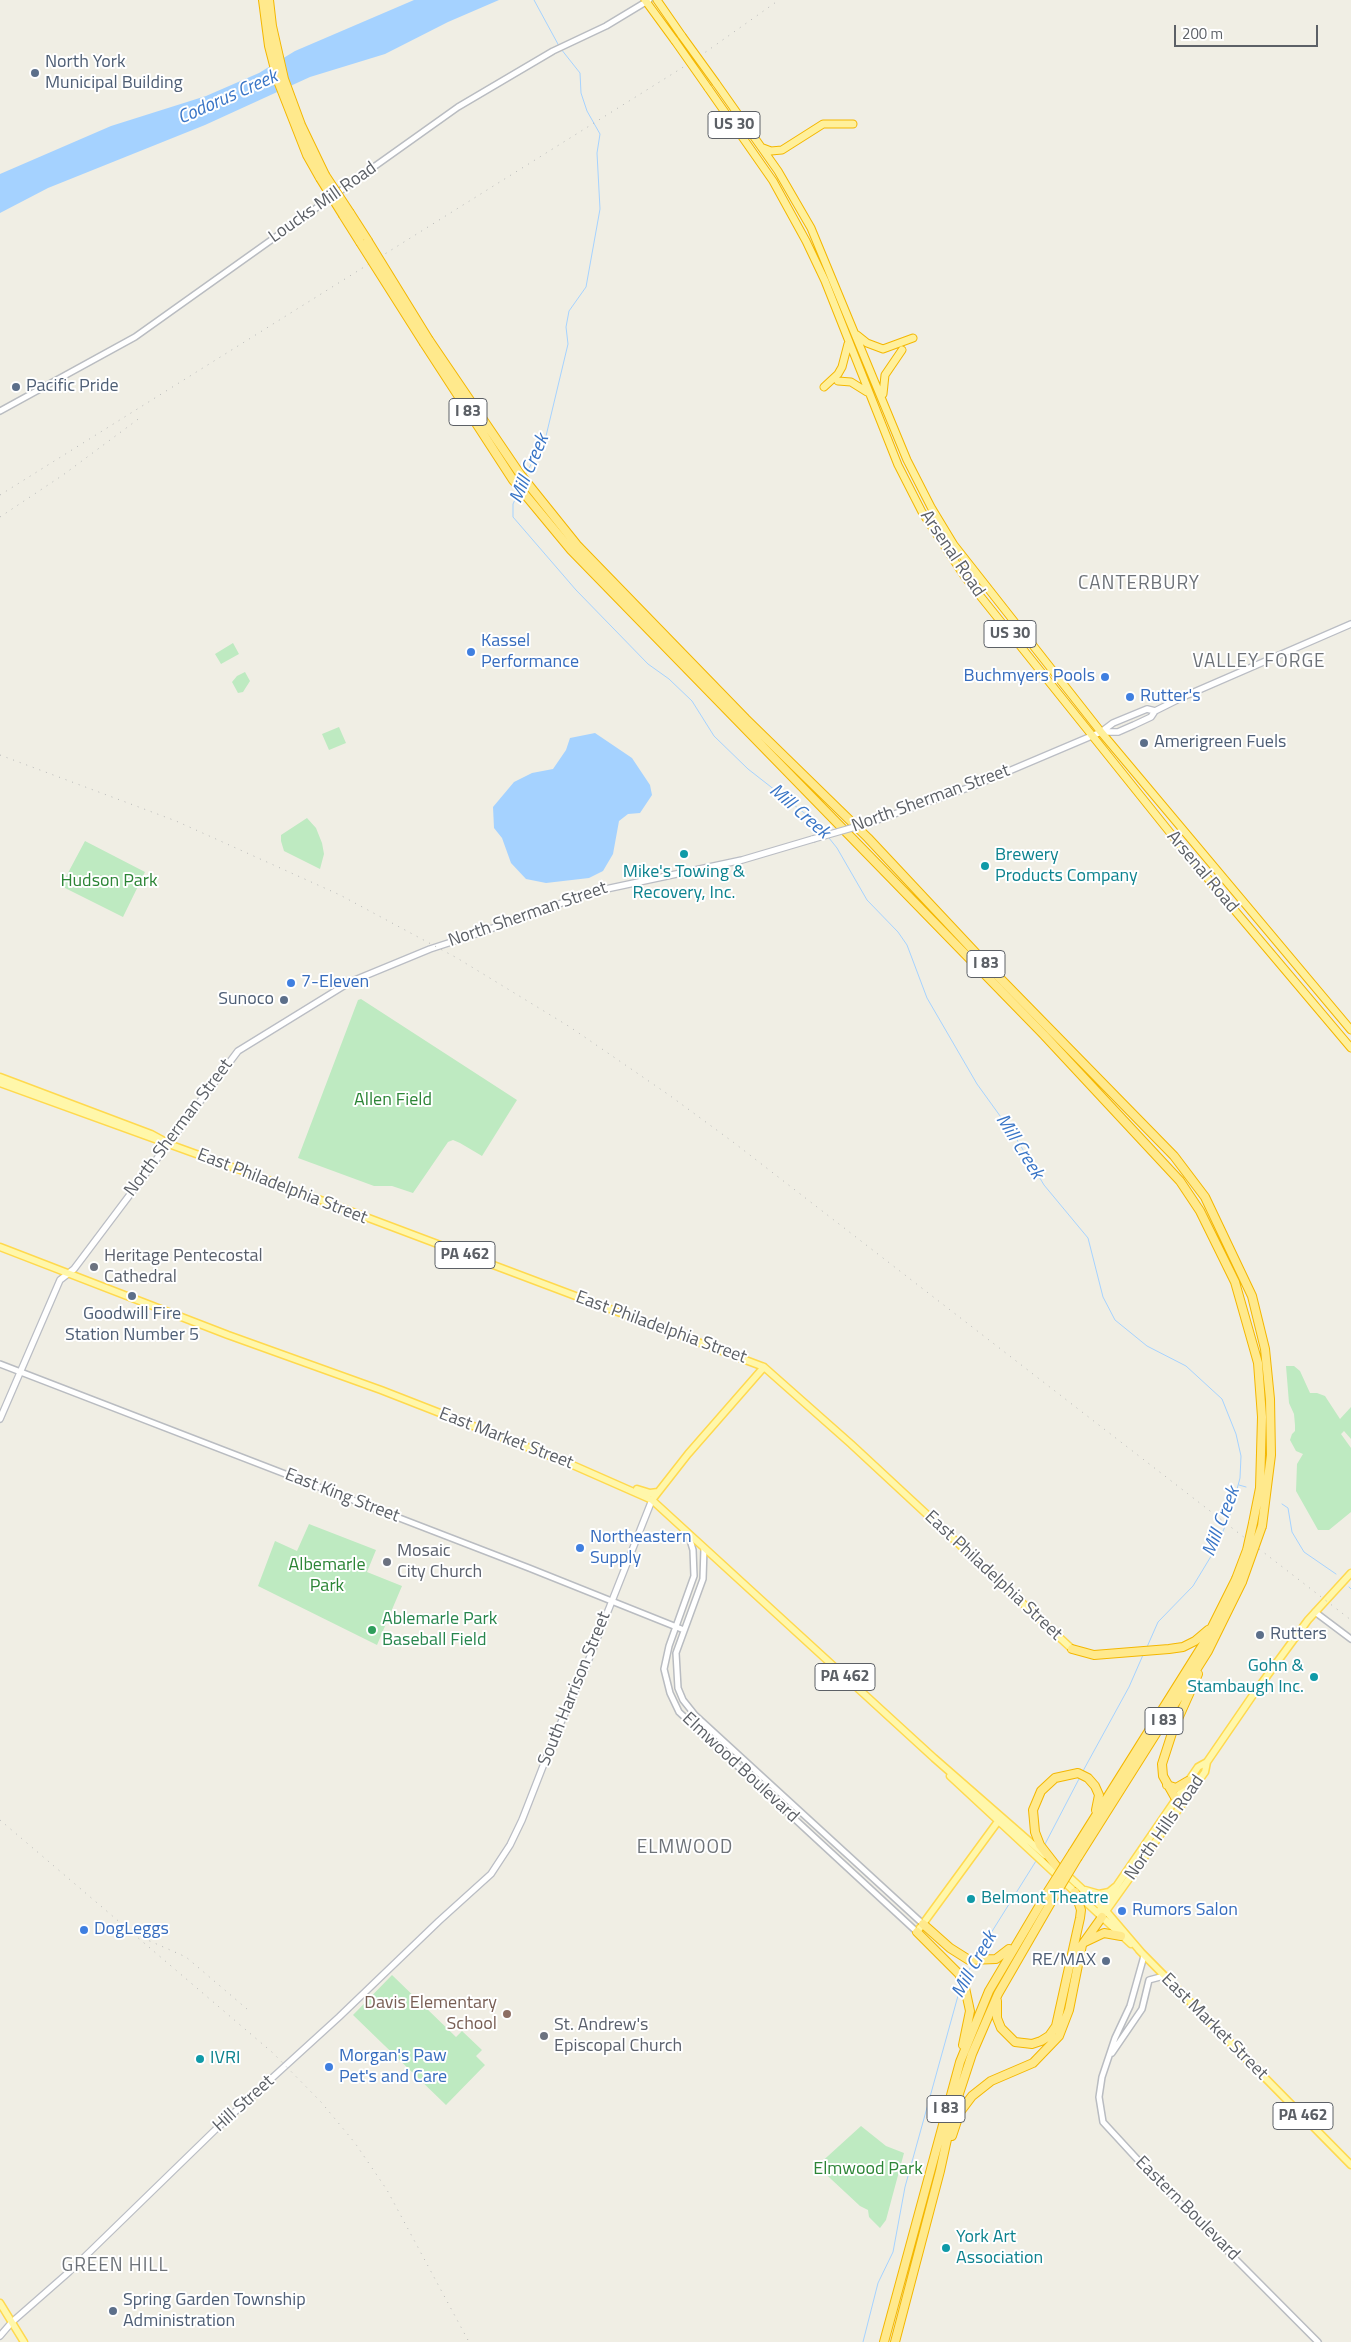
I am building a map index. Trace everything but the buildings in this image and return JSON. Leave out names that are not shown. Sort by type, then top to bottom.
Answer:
[{"type":"highway","name":"I 83","points":[[262,0],[266,10],[274,68],[298,126],[307,155],[323,176],[426,341],[526,495],[571,550],[1044,1035],[1180,1181],[1200,1210],[1235,1282],[1258,1364],[1262,1417],[1260,1488],[1239,1580],[1216,1618],[1204,1643],[1094,1819],[1076,1854]]},
{"type":"highway","name":"I 83","points":[[266,10],[269,0]]},
{"type":"highway","name":"Arsenal Road","points":[[647,0],[774,182],[825,280],[867,392],[898,466],[922,512],[965,577],[1188,855],[1351,1048]]},
{"type":"highway","name":"Arsenal Road","points":[[656,0],[763,148],[811,228],[857,335],[907,460],[931,507],[954,545],[1101,732],[1351,1030]]},
{"type":"highway","points":[[763,148],[771,151],[782,150],[823,124],[853,124]]},
{"type":"highway","points":[[857,335],[867,343],[883,349],[914,338]]},
{"type":"highway","points":[[824,386],[842,368],[848,341]]},
{"type":"highway","points":[[882,397],[885,375],[902,350]]},
{"type":"highway","points":[[838,381],[851,382],[867,392]]},
{"type":"highway","name":"I 83","points":[[516,477],[529,486],[577,545],[746,719],[868,838],[987,965],[1174,1156],[1206,1197],[1252,1296],[1265,1349],[1270,1400],[1271,1455],[1262,1526],[1208,1651],[1076,1854],[1051,1895],[997,1996],[972,2054],[953,2112],[940,2172],[895,2342]]},
{"type":"highway","points":[[1072,1648],[1094,1654],[1183,1647],[1196,1641],[1216,1618]]},
{"type":"highway","points":[[1176,1799],[1167,1786],[1162,1771],[1164,1757],[1173,1730],[1208,1651]]},
{"type":"highway","points":[[1057,1866],[1049,1856],[1037,1849],[1033,1822],[1033,1810],[1047,1783],[1060,1775],[1070,1773],[1078,1773],[1088,1778],[1099,1795],[1094,1819]]},
{"type":"highway","points":[[1167,1786],[1176,1788],[1188,1781]]},
{"type":"highway","points":[[997,1996],[998,2018],[1002,2028],[1015,2042],[1032,2044],[1049,2036],[1056,2026],[1080,1918],[1077,1889]]},
{"type":"highway","name":"I 83","points":[[884,2342],[956,2074],[989,1991],[1026,1925],[1051,1895]]},
{"type":"highway","points":[[940,2172],[960,2112],[966,2103],[991,2081],[1033,2063],[1060,2036],[1069,2010],[1082,1945],[1102,1912]]},
{"type":"highway","points":[[923,1924],[963,1958],[989,1961],[1006,1954],[1026,1925]]},
{"type":"highway","points":[[917,1932],[959,1974],[968,1995],[970,2011],[956,2074]]},
{"type":"highway","points":[[1082,1945],[1104,1933],[1121,1936]]},
{"type":"main road","name":"North Sherman Street","points":[[1101,732],[1118,732],[1151,717],[1155,711],[1351,624]]},
{"type":"main road","name":"North Sherman Street","points":[[0,1419],[60,1280],[74,1269],[238,1051],[313,1003],[361,976],[366,976],[436,946],[479,934],[592,892],[742,860],[869,823],[945,797],[1101,732],[1113,723],[1147,709],[1155,711]]},
{"type":"main road","name":"East Philadelphia Street","points":[[0,1077],[151,1134],[167,1143]]},
{"type":"main road","name":"East Philadelphia Street","points":[[0,1083],[149,1139],[167,1143],[764,1367],[851,1444],[1072,1648]]},
{"type":"main road","name":"East Market Street","points":[[0,1247],[228,1335],[381,1390],[616,1483],[652,1500],[934,1758],[957,1784],[1057,1866],[1077,1889]]},
{"type":"main road","points":[[652,1500],[764,1367]]},
{"type":"main road","points":[[616,1483],[650,1493],[658,1492]]},
{"type":"main road","name":"South Harrison Street","points":[[492,1874],[514,1838],[554,1738],[587,1664],[652,1500]]},
{"type":"main road","name":"North Hills Road","points":[[1102,1912],[1205,1772],[1207,1762],[1315,1612],[1351,1572]]},
{"type":"main road","name":"North Hills Road","points":[[1102,1912],[1188,1781],[1198,1767],[1207,1762]]},
{"type":"main road","points":[[917,1932],[1000,1819]]},
{"type":"main road","name":"East Market Street","points":[[1037,1849],[1046,1866],[1077,1889],[1102,1912],[1351,2165]]},
{"type":"main road","name":"Hill Street","points":[[0,2336],[12,2322],[69,2272],[215,2130],[339,2018],[439,1921],[492,1874]]},
{"type":"main road","points":[[1077,1889],[1099,1894],[1109,1892],[1118,1885]]},
{"type":"main road","name":"East Market Street","points":[[1102,1912],[1121,1936],[1142,1954]]},
{"type":"main road","points":[[0,2303],[24,2342]]},
{"type":"street","name":"Loucks Mill Road","points":[[0,411],[126,343],[458,107],[553,51],[606,26],[647,0]]},
{"type":"street","name":"East King Street","points":[[0,1364],[612,1600],[684,1630]]},
{"type":"street","name":"Elmwood Boulevard","points":[[688,1532],[694,1550],[694,1576],[675,1627],[664,1670],[670,1693],[679,1712],[917,1932]]},
{"type":"street","name":"Elmwood Boulevard","points":[[704,1548],[703,1579],[676,1653],[678,1688],[695,1715],[923,1924]]},
{"type":"street","points":[[1315,1612],[1351,1639]]},
{"type":"street","name":"Eastern Boulevard","points":[[1142,1954],[1130,2006],[1109,2057],[1099,2097],[1103,2122],[1149,2172],[1318,2342]]},
{"type":"street","name":"Eastern Boulevard","points":[[1109,2057],[1142,2009],[1149,1980],[1164,1976]]},
{"type":"green space","points":[[233,643],[239,654],[221,664],[215,654]]},
{"type":"green space","points":[[245,672],[250,681],[243,692],[238,693],[232,682],[237,676]]},
{"type":"green space","points":[[339,727],[346,743],[329,750],[322,734]]},
{"type":"green space","points":[[307,818],[316,828],[322,843],[324,854],[320,869],[284,851],[281,841],[281,835]]},
{"type":"green space","name":"Hudson Park","points":[[85,841],[145,872],[123,917],[61,886]]},
{"type":"green space","name":"Allen Field","points":[[361,999],[517,1100],[482,1156],[453,1140],[448,1142],[413,1193],[392,1186],[374,1186],[298,1158],[358,1000]]},
{"type":"green space","points":[[1286,1366],[1294,1366],[1300,1371],[1310,1393],[1325,1396],[1340,1419],[1351,1407],[1351,1439],[1344,1431],[1341,1434],[1351,1448],[1351,1512],[1329,1530],[1318,1530],[1296,1491],[1297,1464],[1303,1454],[1296,1451],[1290,1440],[1295,1431],[1295,1425],[1294,1414],[1289,1403]]},
{"type":"green space","name":"Albemarle Park","points":[[309,1524],[376,1550],[367,1572],[402,1586],[377,1645],[258,1586],[275,1541],[297,1551]]},
{"type":"green space","points":[[392,1975],[456,2037],[462,2031],[482,2050],[476,2056],[485,2065],[446,2105],[353,2015]]},
{"type":"green space","name":"Elmwood Park","points":[[861,2126],[886,2146],[904,2153],[886,2220],[880,2228],[869,2217],[868,2210],[860,2206],[817,2166]]},
{"type":"water","name":"Codorus Creek","points":[[414,0],[499,0],[448,22],[385,54],[310,77],[205,125],[48,188],[0,213],[0,174],[111,126],[206,96],[259,73],[295,51]]},
{"type":"water","points":[[595,733],[632,758],[650,785],[652,795],[640,813],[628,814],[619,821],[613,854],[603,871],[589,878],[546,883],[526,879],[511,863],[502,838],[494,828],[493,807],[514,782],[532,773],[553,769],[566,750],[570,738]]},
{"type":"waterway","name":"Mill Creek","points":[[534,0],[559,46]]},
{"type":"waterway","name":"Mill Creek","points":[[525,476],[546,436],[568,344],[566,327],[569,311],[586,287],[600,209],[597,153],[600,134],[587,111],[581,93],[580,73],[561,49]]},
{"type":"waterway","name":"Mill Creek","points":[[519,491],[513,504],[513,517],[576,590],[648,664],[669,679],[692,701],[714,736],[748,769],[812,819],[825,833]]},
{"type":"waterway","name":"Mill Creek","points":[[829,838],[837,848],[867,900],[898,932],[907,945],[927,998],[977,1084],[1016,1138],[1044,1185],[1088,1238],[1103,1297],[1115,1320],[1147,1346],[1186,1366],[1222,1399],[1236,1434],[1241,1456],[1240,1478],[1231,1512],[1216,1548],[1193,1586],[1158,1622],[1147,1647]]},
{"type":"waterway","points":[[1239,1485],[1246,1487]]},
{"type":"waterway","points":[[1282,1504],[1288,1508],[1292,1532],[1304,1552],[1336,1574]]},
{"type":"waterway","name":"Mill Creek","points":[[1083,1771],[1129,1687],[1143,1655]]},
{"type":"waterway","name":"Mill Creek","points":[[1044,1846],[1080,1777]]},
{"type":"waterway","name":"Mill Creek","points":[[976,1957],[1036,1861]]},
{"type":"waterway","name":"Mill Creek","points":[[965,1977],[973,1963]]},
{"type":"waterway","name":"Mill Creek","points":[[863,2342],[878,2283],[893,2252],[905,2187],[961,1985]]},
{"type":"railway","points":[[0,495],[693,61],[779,0]]},
{"type":"railway","points":[[0,517],[63,475],[141,417]]},
{"type":"railway","points":[[0,755],[176,821],[340,895],[457,958],[570,1027],[669,1095],[733,1142],[1351,1620]]},
{"type":"railway","points":[[0,1820],[273,2053],[321,2102],[355,2143],[387,2190],[469,2342]]},
{"type":"railway","points":[[143,1938],[186,1957],[247,2009]]},
{"type":"place","name":"North York Municipal Building","points":[[35,73]]},
{"type":"place","name":"Pacific Pride","points":[[16,387]]},
{"type":"place","name":"Kassel Performance","points":[[471,652]]},
{"type":"place","name":"Buchmyers Pools","points":[[1105,677]]},
{"type":"place","name":"Rutter's","points":[[1130,697]]},
{"type":"place","name":"Amerigreen Fuels","points":[[1144,743]]},
{"type":"place","name":"Mike's Towing & Recovery, Inc.","points":[[684,854]]},
{"type":"place","name":"Brewery Products Company","points":[[985,866]]},
{"type":"place","name":"7-Eleven","points":[[291,983]]},
{"type":"place","name":"Sunoco","points":[[284,1000]]},
{"type":"place","name":"Heritage Pentecostal Cathedral","points":[[94,1267]]},
{"type":"place","name":"Goodwill Fire Station Number 5","points":[[132,1296]]},
{"type":"place","name":"Northeastern Supply","points":[[580,1548]]},
{"type":"place","name":"Mosaic City Church","points":[[387,1562]]},
{"type":"place","name":"Ablemarle Park Baseball Field","points":[[372,1630]]},
{"type":"place","name":"Rutters","points":[[1260,1635]]},
{"type":"place","name":"Gohn & Stambaugh Inc.","points":[[1314,1677]]},
{"type":"place","name":"Belmont Theatre","points":[[971,1899]]},
{"type":"place","name":"Rumors Salon","points":[[1122,1911]]},
{"type":"place","name":"DogLeggs","points":[[84,1930]]},
{"type":"place","name":"RE/MAX","points":[[1106,1961]]},
{"type":"place","name":"Davis Elementary School","points":[[507,2014]]},
{"type":"place","name":"St. Andrew's Episcopal Church","points":[[544,2036]]},
{"type":"place","name":"IVRI","points":[[200,2059]]},
{"type":"place","name":"Morgan's Paw Pet's and Care","points":[[329,2067]]},
{"type":"place","name":"York Art Association","points":[[946,2248]]},
{"type":"place","name":"Spring Garden Township Administration","points":[[113,2311]]},
{"type":"district","name":"CANTERBURY","points":[[1139,584]]},
{"type":"district","name":"VALLEY FORGE","points":[[1259,662]]},
{"type":"district","name":"ELMWOOD","points":[[685,1848]]},
{"type":"district","name":"GREEN HILL","points":[[115,2266]]}]
